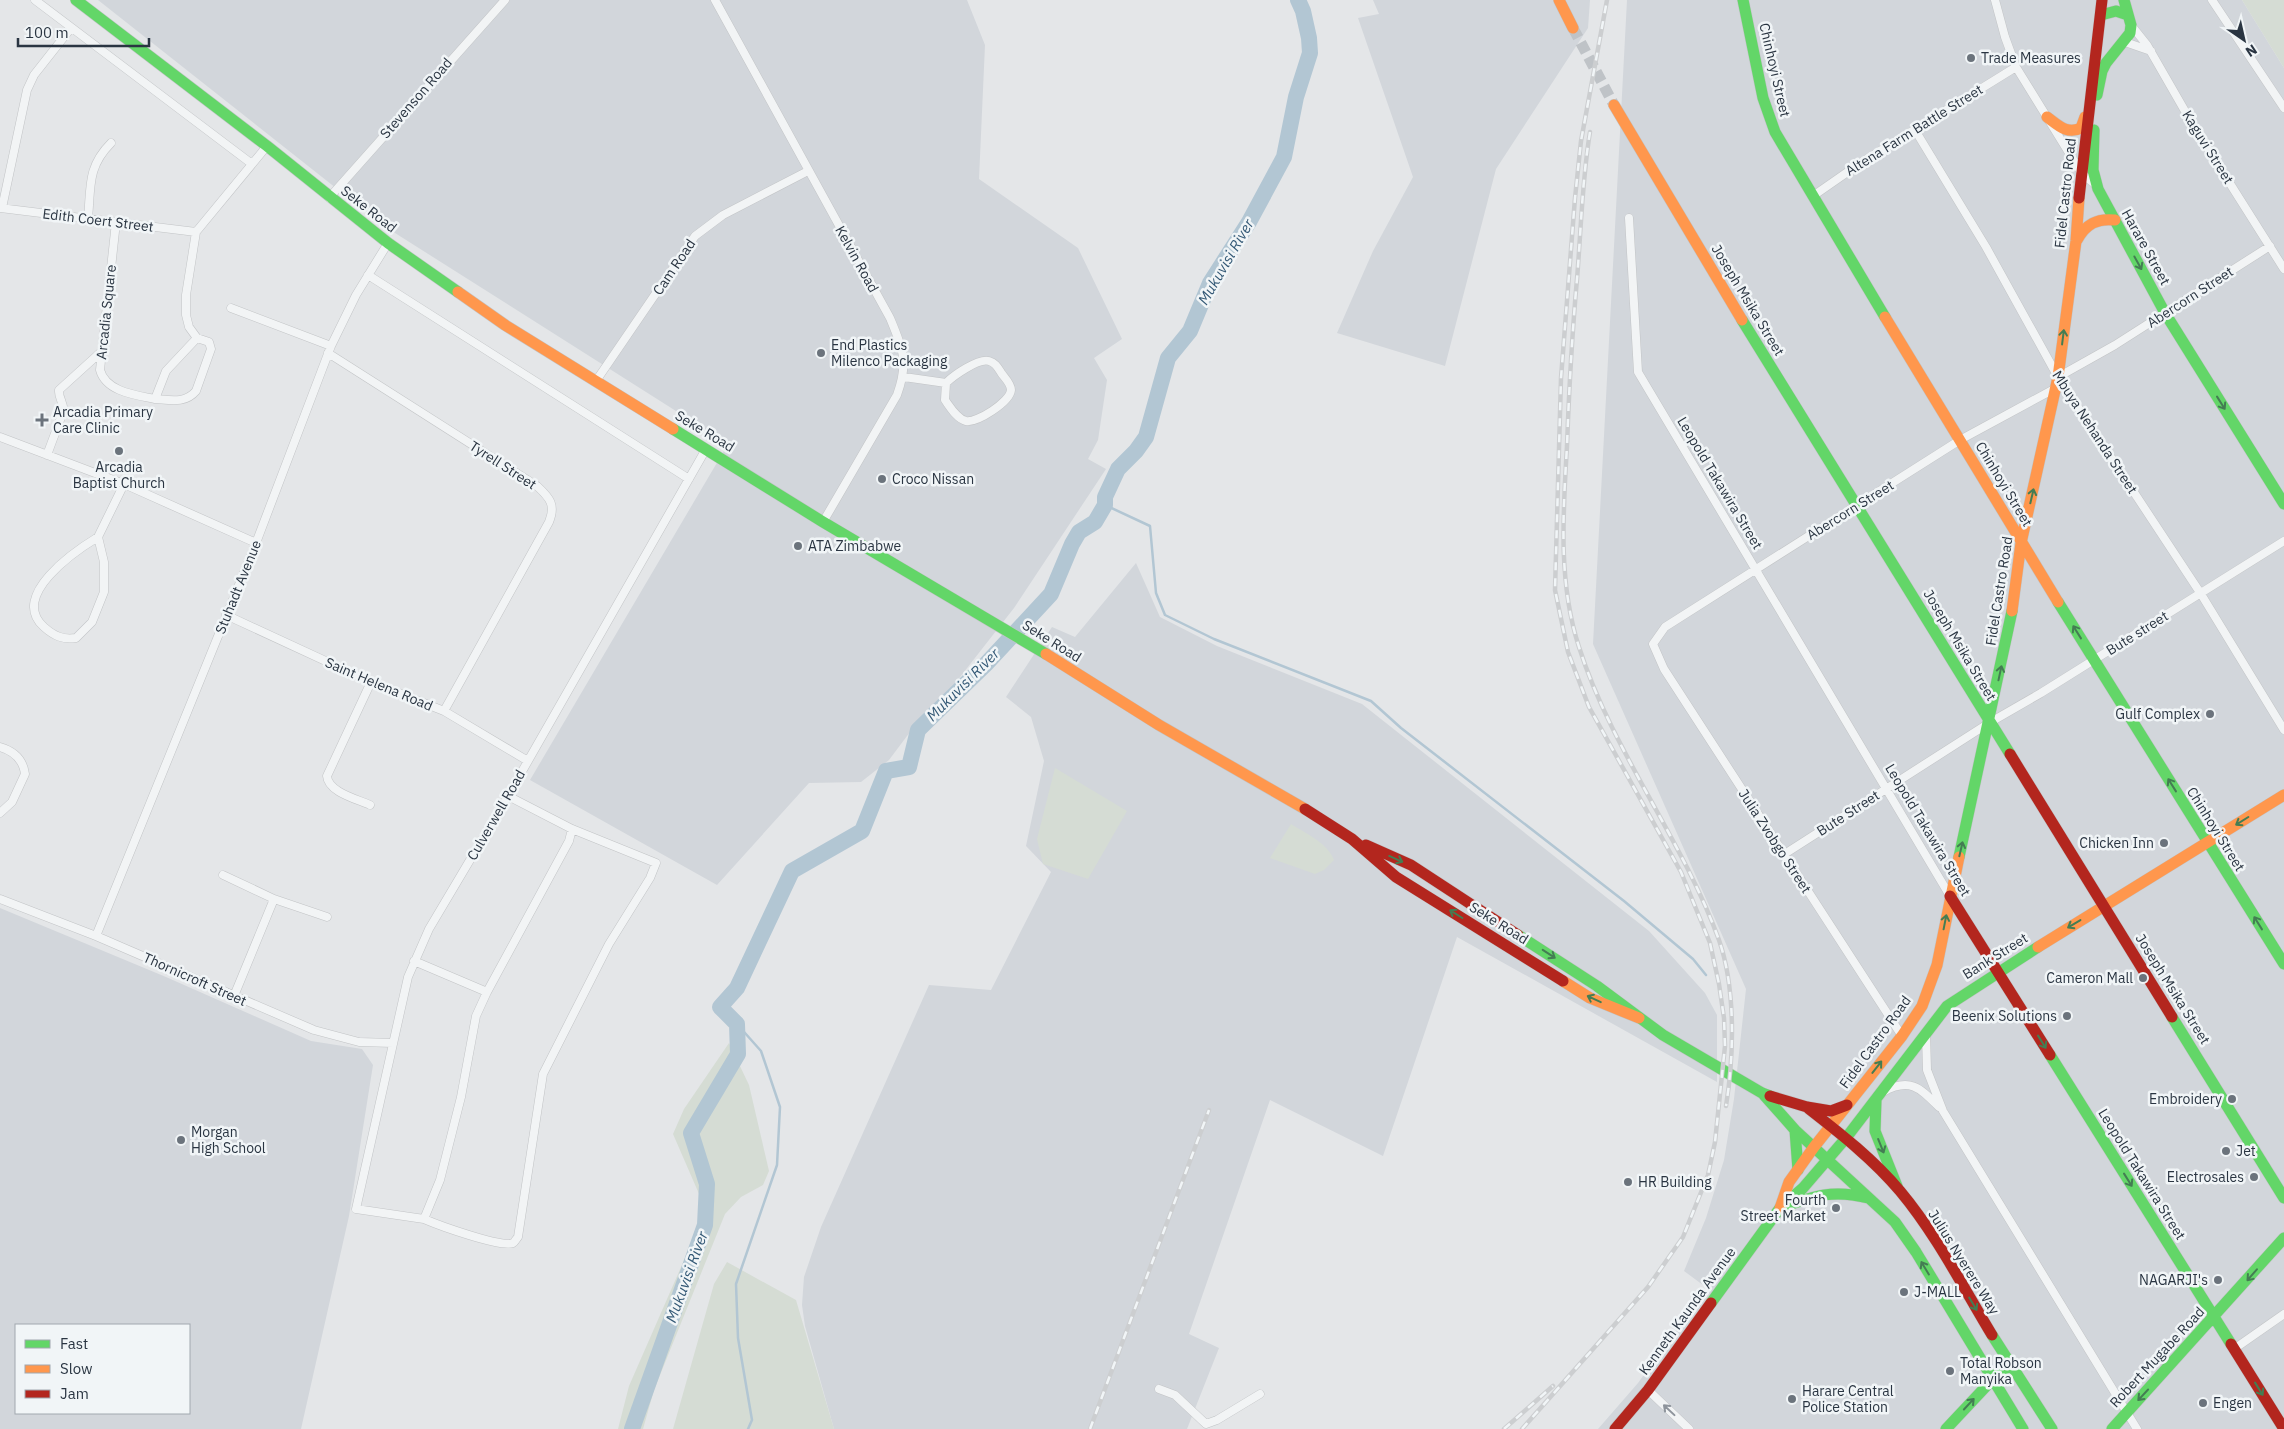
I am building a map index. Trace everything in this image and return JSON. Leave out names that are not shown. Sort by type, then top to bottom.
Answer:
[{"type":"main road","name":"Seke Road","points":[[76,0],[267,146],[388,244],[505,325],[823,522],[1009,631],[1116,699],[1277,791],[1352,839],[1396,877],[1582,993],[1639,1018]]},
{"type":"main road","points":[[1559,0],[1573,28]]},
{"type":"main road","name":"Chinhoyi Street","points":[[1743,0],[1763,98],[1775,132],[2021,543],[2284,964]]},
{"type":"main road","name":"Fidel Castro Road","points":[[1780,1208],[1785,1190],[1814,1147],[1902,1036],[1922,1006],[1937,966],[1950,896],[2010,626],[2021,543],[2057,382],[2076,241],[2078,203],[2102,0]]},
{"type":"main road","points":[[2124,0],[2130,20]]},
{"type":"main road","points":[[2101,15],[2116,11],[2130,20]]},
{"type":"main road","name":"Fidel Castro Road","points":[[2095,184],[2092,160],[2098,87],[2102,71],[2121,45],[2130,20]]},
{"type":"main road","points":[[2097,38],[2105,44],[2121,45]]},
{"type":"main road","points":[[2047,117],[2067,131],[2077,130],[2083,124],[2090,100]]},
{"type":"main road","name":"Joseph Msika Street","points":[[1614,105],[1763,355],[2284,1198]]},
{"type":"main road","name":"Harare Street","points":[[2095,184],[2165,313],[2284,504]]},
{"type":"main road","points":[[2076,241],[2091,221],[2098,219],[2115,220]]},
{"type":"main road","name":"Bank Street","points":[[1780,1208],[1803,1188],[1846,1138],[1926,1036],[1947,1006],[1998,971],[2284,795]]},
{"type":"main road","name":"Seke Road","points":[[1352,839],[1411,865],[1597,986],[1639,1018],[1715,1067],[1762,1093]]},
{"type":"main road","name":"Leopold Takawira Street","points":[[1950,896],[2284,1429]]},
{"type":"main road","points":[[1762,1093],[1807,1108],[1831,1111],[1847,1105]]},
{"type":"main road","points":[[1762,1093],[1796,1130],[1895,1222],[1916,1252],[2023,1429]]},
{"type":"main road","points":[[1879,1097],[1874,1122],[1875,1131],[1899,1190]]},
{"type":"main road","name":"Julius Nyerere Way","points":[[1807,1108],[1846,1138],[1899,1190],[1930,1232],[2010,1365],[2052,1429]]},
{"type":"main road","points":[[1796,1130],[1798,1170]]},
{"type":"main road","points":[[1780,1208],[1824,1192],[1850,1192],[1870,1198]]},
{"type":"main road","name":"Kenneth Kaunda Avenue","points":[[1615,1429],[1648,1390],[1780,1208]]},
{"type":"main road","name":"Robert Mugabe Road","points":[[2112,1429],[2214,1318],[2284,1238]]},
{"type":"main road","points":[[1946,1429],[1992,1380],[2010,1365]]},
{"type":"street","points":[[35,0],[252,164]]},
{"type":"street","name":"Stevenson Road","points":[[329,198],[505,0]]},
{"type":"street","name":"Kelvin Road","points":[[715,0],[890,318],[900,343],[904,360],[904,376],[897,395],[823,522]]},
{"type":"street","name":"Harare Street","points":[[1995,0],[2005,37],[2016,67],[2082,174],[2095,184]]},
{"type":"street","points":[[2212,0],[2284,108]]},
{"type":"street","name":"Kaguvi Street","points":[[2130,20],[2151,51],[2193,125],[2284,269]]},
{"type":"street","points":[[1,208],[27,90],[34,75],[71,28]]},
{"type":"street","points":[[2121,45],[2151,51]]},
{"type":"street","name":"Altena Farm Battle Street","points":[[1813,196],[1914,130],[2016,67]]},
{"type":"street","name":"Mbuya Nehanda Street","points":[[1914,130],[1986,247],[2057,382],[2201,594],[2284,730]]},
{"type":"street","points":[[88,219],[92,172],[101,154],[111,143]]},
{"type":"street","points":[[155,399],[166,371],[197,338],[189,326],[186,315],[186,295],[196,232],[267,146]]},
{"type":"street","name":"Cam Road","points":[[596,381],[694,236],[723,215],[808,171]]},
{"type":"street","name":"Edith Coert Street","points":[[1,208],[196,232]]},
{"type":"street","name":"Leopold Takawira Street","points":[[1629,218],[1638,372],[1950,896]]},
{"type":"street","name":"Arcadia Square","points":[[116,222],[100,370],[105,382],[112,387],[155,399],[179,400],[191,396],[196,391],[211,349],[209,342],[197,338]]},
{"type":"street","name":"Stuhadt Avenue","points":[[96,936],[256,543],[329,349],[368,275],[388,244]]},
{"type":"street","name":"Abercorn Street","points":[[1653,644],[1665,626],[1960,440],[2057,382],[2270,246]]},
{"type":"street","points":[[368,275],[689,479]]},
{"type":"street","points":[[231,308],[329,349]]},
{"type":"street","name":"Tyrell Street","points":[[329,349],[537,486],[550,498],[553,506],[549,522],[444,711]]},
{"type":"street","points":[[47,455],[64,408],[59,396],[60,390],[102,351]]},
{"type":"street","points":[[987,360],[996,364],[1011,392],[1005,402],[976,420],[966,421],[960,419],[945,400],[946,383],[953,376],[981,361],[987,360]]},
{"type":"street","points":[[904,376],[946,383]]},
{"type":"street","points":[[0,437],[124,484],[256,543]]},
{"type":"street","name":"Culverwell Road","points":[[424,1220],[356,1209],[408,977],[428,929],[508,796],[706,449]]},
{"type":"street","points":[[98,536],[104,562],[104,592],[92,622],[84,632],[76,638],[62,639],[41,624],[34,609],[35,603],[47,578],[75,551],[98,536],[124,484]]},
{"type":"street","name":"Bute street","points":[[1989,723],[2201,594],[2284,541]]},
{"type":"street","name":"Saint Helena Road","points":[[226,615],[371,682],[444,711],[528,761]]},
{"type":"street","name":"Julia Zvobgo Street","points":[[1653,644],[1664,669],[1902,1036]]},
{"type":"street","points":[[370,805],[334,788],[329,783],[327,776],[371,682]]},
{"type":"street","name":"Bute Street","points":[[1783,855],[1989,723]]},
{"type":"street","points":[[0,747],[17,756],[22,762],[25,774],[12,802],[0,813]]},
{"type":"street","points":[[508,796],[572,829],[656,863],[650,878],[609,944],[543,1074],[518,1237],[510,1244],[496,1242],[424,1220],[440,1180],[461,1097],[476,1016],[487,992],[569,841],[572,829]]},
{"type":"street","points":[[224,875],[274,899],[327,916]]},
{"type":"street","name":"Thornicroft Street","points":[[0,899],[96,936],[314,1030],[359,1042],[393,1043]]},
{"type":"street","points":[[234,996],[274,899]]},
{"type":"street","points":[[414,961],[487,992]]},
{"type":"street","points":[[1926,1036],[1925,1057],[1927,1070],[1943,1111],[2137,1429]]},
{"type":"street","points":[[1879,1097],[1903,1084],[1914,1086],[1943,1111]]},
{"type":"street","points":[[2234,1349],[2284,1314]]},
{"type":"street","points":[[1159,1389],[1175,1395],[1206,1424],[1217,1420],[1260,1394]]},
{"type":"street","points":[[1648,1390],[1689,1429]]},
{"type":"shaded area","points":[[98,0],[967,0],[985,45],[979,179],[1078,248],[1122,339],[1094,358],[1107,380],[1098,440],[1088,459],[1106,469],[1014,608],[946,695],[913,728],[889,760],[861,782],[809,783],[717,885],[530,780],[728,444],[384,226]]},
{"type":"shaded area","points":[[1373,0],[1590,0],[1588,28],[1496,169],[1445,366],[1337,333],[1373,251],[1413,177],[1358,18],[1379,14]]},
{"type":"shaded area","points":[[1627,0],[2242,0],[2284,68],[2284,1429],[1598,1429],[1638,1383],[1707,1288],[1684,1271],[1706,1218],[1724,1160],[1734,1099],[1746,989],[1593,644]]},
{"type":"shaded area","points":[[2242,0],[2284,0],[2284,68]]},
{"type":"shaded area","points":[[1136,563],[1160,617],[1217,646],[1362,704],[1649,931],[1705,993],[1717,1015],[1717,1082],[1457,937],[1383,1156],[1270,1100],[1189,1334],[1219,1348],[1187,1429],[834,1429],[805,1326],[802,1305],[804,1277],[821,1227],[929,985],[991,990],[1051,872],[1026,846],[1044,761],[1031,717],[1006,697],[1052,627],[1075,637]]},
{"type":"shaded area","points":[[1055,768],[1127,811],[1088,879],[1043,864],[1037,839]]},
{"type":"shaded area","points":[[1291,824],[1327,848],[1334,860],[1324,870],[1315,874],[1270,858]]},
{"type":"shaded area","name":"Morgan High School","points":[[0,908],[166,977],[311,1041],[362,1049],[373,1065],[349,1216],[301,1429],[0,1429]]},
{"type":"shaded area","points":[[729,1043],[749,1085],[769,1171],[763,1185],[741,1197],[725,1214],[654,1390],[643,1429],[618,1429],[629,1386],[706,1210],[673,1134],[684,1109]]},
{"type":"shaded area","points":[[727,1262],[796,1300],[834,1429],[673,1429],[714,1284]]},
{"type":"waterway","name":"Mukuvisi River","points":[[632,1429],[705,1225],[707,1184],[691,1133],[738,1054],[737,1024],[720,1007],[737,988],[792,871],[862,831],[886,771],[909,767],[918,730],[986,664],[1051,594],[1079,532],[1095,522],[1105,505],[1105,497],[1118,469],[1136,451],[1146,437],[1168,358],[1190,331],[1210,283],[1249,222],[1284,157],[1296,97],[1310,53],[1303,11],[1298,0]]},
{"type":"waterway","points":[[1105,505],[1150,526],[1156,593],[1165,615],[1214,639],[1371,701],[1401,728],[1624,901],[1693,959],[1706,975]]},
{"type":"waterway","points":[[737,1024],[761,1051],[780,1107],[777,1165],[736,1284],[738,1338],[752,1420],[748,1429]]},
{"type":"tunnel","points":[[1573,28],[1614,105]]},
{"type":"railway","points":[[1522,1429],[1648,1287],[1683,1237],[1708,1175],[1715,1142],[1725,1046],[1724,1018],[1710,943],[1681,872],[1589,707],[1568,652],[1555,590],[1561,378],[1575,198],[1581,141],[1607,0]]},
{"type":"railway","points":[[1590,132],[1583,187],[1564,497],[1564,548],[1568,598],[1572,623],[1593,685],[1628,759],[1704,902],[1725,959],[1732,1023],[1731,1066],[1726,1106]]},
{"type":"railway","points":[[1090,1429],[1209,1110]]},
{"type":"railway","points":[[1504,1429],[1553,1386]]},
{"type":"traffic: fast","points":[[76,0],[267,146],[388,243],[458,292]]},
{"type":"traffic: fast","points":[[1743,0],[1763,98],[1775,132],[1885,317]]},
{"type":"traffic: fast","points":[[2097,95],[2102,71],[2106,63],[2130,33],[2131,25],[2124,0]]},
{"type":"traffic: fast","points":[[2101,15],[2116,11],[2128,15]]},
{"type":"traffic: fast","points":[[2094,130],[2093,170],[2098,189],[2165,313],[2284,504]]},
{"type":"traffic: fast","points":[[1742,320],[2010,754]]},
{"type":"traffic: fast","points":[[673,429],[823,522],[1046,654]]},
{"type":"traffic: fast","points":[[2058,602],[2284,964]]},
{"type":"traffic: fast","points":[[1959,857],[2012,611]]},
{"type":"traffic: fast","points":[[1518,935],[1597,986],[1663,1035],[1770,1096]]},
{"type":"traffic: fast","points":[[1711,1303],[1780,1208],[1803,1188],[1846,1138],[1947,1006],[2038,947]]},
{"type":"traffic: fast","points":[[2172,1017],[2284,1198]]},
{"type":"traffic: fast","points":[[2050,1055],[2231,1344]]},
{"type":"traffic: fast","points":[[1764,1095],[1795,1130],[1895,1222],[1916,1252],[2023,1429]]},
{"type":"traffic: fast","points":[[1876,1100],[1875,1131],[1897,1186]]},
{"type":"traffic: fast","points":[[1795,1130],[1798,1170]]},
{"type":"traffic: fast","points":[[1780,1208],[1823,1195],[1844,1194],[1868,1198]]},
{"type":"traffic: fast","points":[[2112,1429],[2284,1238]]},
{"type":"traffic: fast","points":[[1992,1335],[2052,1429]]},
{"type":"traffic: fast","points":[[1946,1429],[1992,1380],[2010,1365]]},
{"type":"traffic: slow","points":[[1559,0],[1573,28]]},
{"type":"traffic: slow","points":[[1614,105],[1742,320]]},
{"type":"traffic: slow","points":[[2047,117],[2067,130],[2081,128],[2085,117]]},
{"type":"traffic: slow","points":[[2012,611],[2021,543],[2058,377],[2076,241],[2079,198]]},
{"type":"traffic: slow","points":[[2077,240],[2084,230],[2093,223],[2103,220],[2115,220]]},
{"type":"traffic: slow","points":[[458,292],[505,325],[673,429]]},
{"type":"traffic: slow","points":[[1885,317],[2058,602]]},
{"type":"traffic: slow","points":[[1046,654],[1159,725],[1305,809]]},
{"type":"traffic: slow","points":[[2038,947],[2284,795]]},
{"type":"traffic: slow","points":[[1780,1208],[1789,1182],[1814,1147],[1902,1036],[1922,1006],[1937,965],[1959,857]]},
{"type":"traffic: slow","points":[[1563,981],[1590,998],[1639,1018]]},
{"type":"traffic: jam","points":[[2079,198],[2102,0]]},
{"type":"traffic: jam","points":[[2010,754],[2172,1017]]},
{"type":"traffic: jam","points":[[1305,809],[1352,839],[1396,877],[1563,981]]},
{"type":"traffic: jam","points":[[1366,845],[1411,865],[1518,935]]},
{"type":"traffic: jam","points":[[1950,896],[2050,1055]]},
{"type":"traffic: jam","points":[[1770,1096],[1807,1107],[1831,1111],[1847,1105]]},
{"type":"traffic: jam","points":[[1809,1109],[1868,1158],[1900,1191],[1937,1243],[1992,1335]]},
{"type":"traffic: jam","points":[[1615,1429],[1648,1390],[1711,1303]]},
{"type":"traffic: jam","points":[[2231,1344],[2284,1429]]},
{"type":"place","name":"Trade Measures","points":[[1971,58]]},
{"type":"place","name":"End Plastics Milenco Packaging","points":[[821,353]]},
{"type":"place","name":"Arcadia Primary Care Clinic","points":[[42,420]]},
{"type":"place","name":"Arcadia Baptist Church","points":[[119,451]]},
{"type":"place","name":"Croco Nissan","points":[[882,479]]},
{"type":"place","name":"ATA Zimbabwe","points":[[798,546]]},
{"type":"place","name":"Gulf Complex","points":[[2210,714]]},
{"type":"place","name":"Chicken Inn","points":[[2164,843]]},
{"type":"place","name":"Cameron Mall","points":[[2143,978]]},
{"type":"place","name":"Beenix Solutions","points":[[2067,1016]]},
{"type":"place","name":"Embroidery","points":[[2232,1099]]},
{"type":"place","name":"Morgan High School","points":[[181,1140]]},
{"type":"place","name":"Jet","points":[[2226,1151]]},
{"type":"place","name":"Electrosales","points":[[2254,1177]]},
{"type":"place","name":"HR Building","points":[[1628,1182]]},
{"type":"place","name":"Fourth Street Market","points":[[1836,1208]]},
{"type":"place","name":"NAGARJI's","points":[[2218,1280]]},
{"type":"place","name":"J-MALL","points":[[1904,1292]]},
{"type":"place","name":"Total Robson Manyika","points":[[1950,1371]]},
{"type":"place","name":"Harare Central Police Station","points":[[1792,1399]]},
{"type":"place","name":"Engen","points":[[2203,1403]]}]
